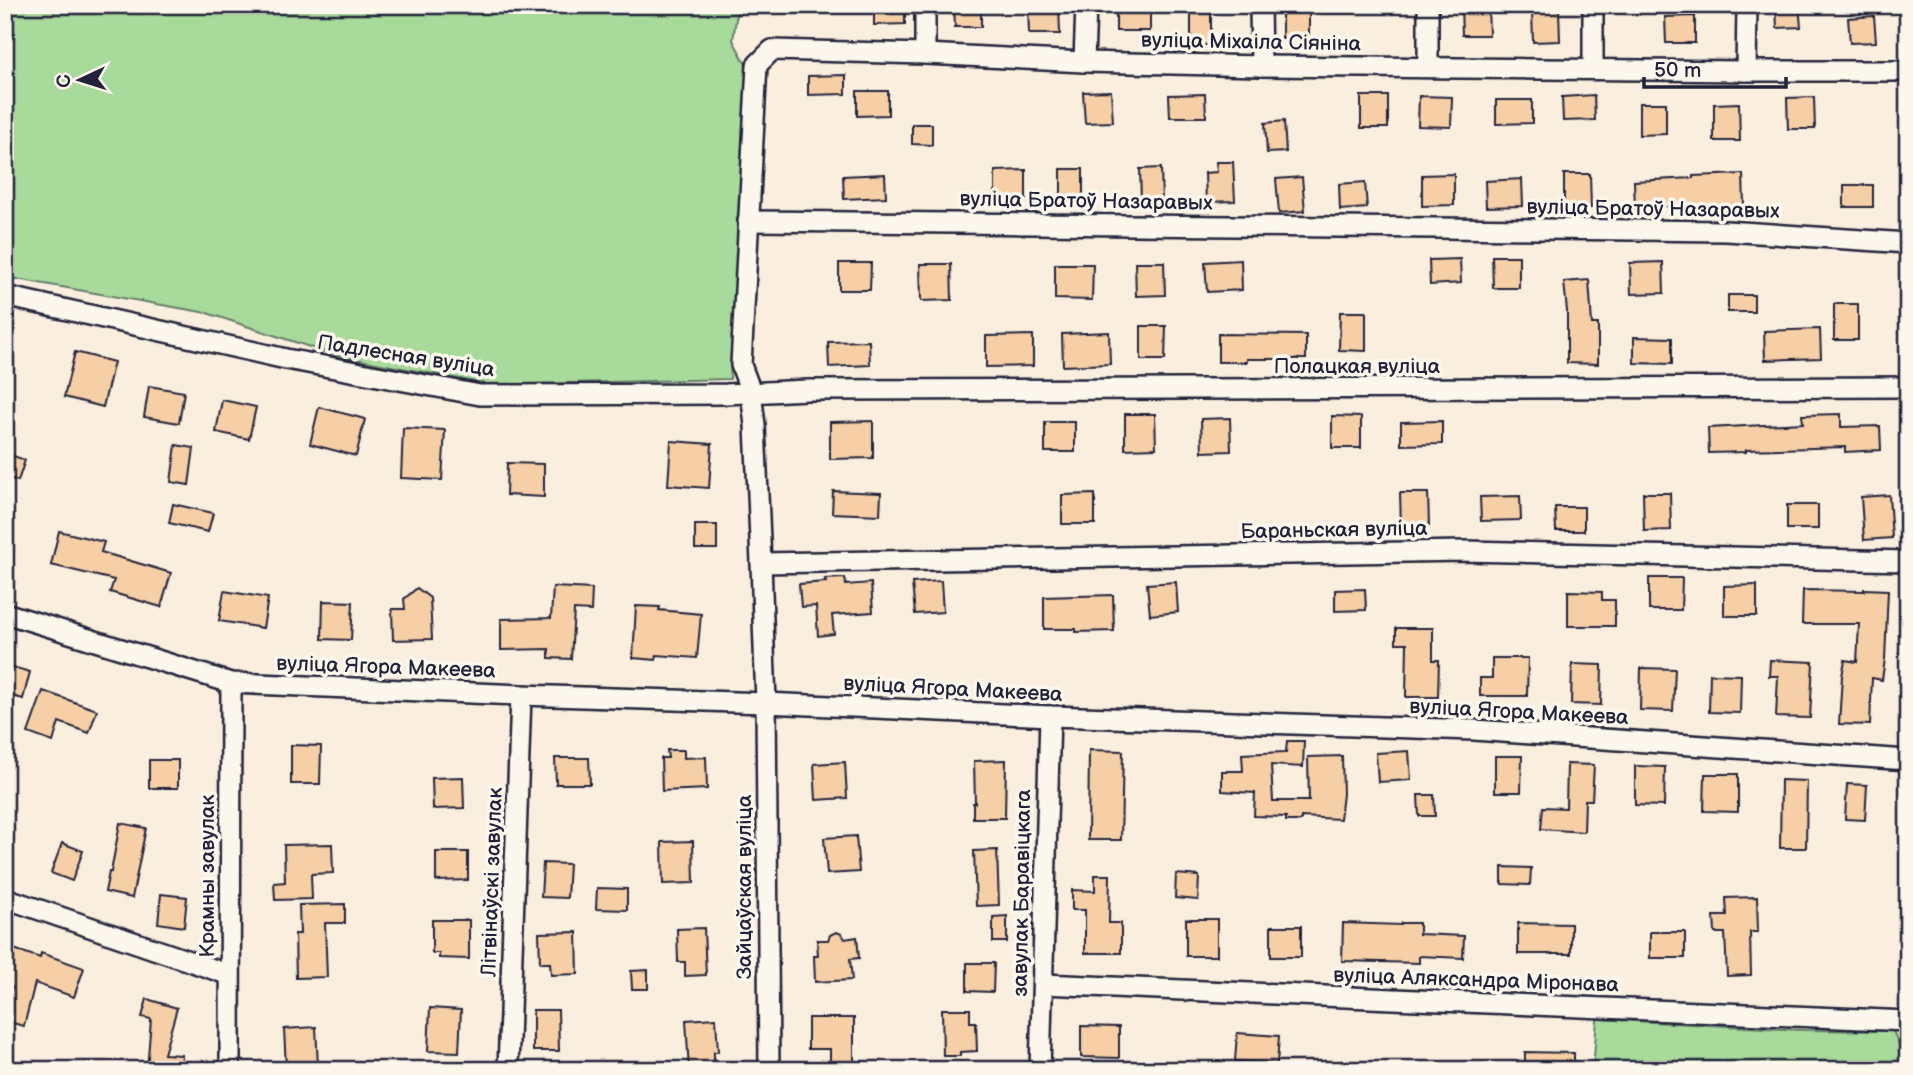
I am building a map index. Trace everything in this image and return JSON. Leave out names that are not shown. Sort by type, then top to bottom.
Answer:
[{"type":"street","points":[[925,5],[925,54]]},
{"type":"street","points":[[1084,62],[1086,5]]},
{"type":"street","points":[[1260,5],[1261,66]]},
{"type":"street","points":[[1428,5],[1428,67]]},
{"type":"street","points":[[1593,5],[1593,69]]},
{"type":"street","points":[[1746,71],[1747,5]]},
{"type":"street","name":"вуліца Міхаіла Сіяніна","points":[[748,221],[757,65],[772,50],[1261,66],[1908,71]]},
{"type":"street","points":[[748,221],[741,365],[751,392],[755,425],[766,703]]},
{"type":"street","name":"вуліца Братоў Назаравых","points":[[748,221],[1726,231],[1908,243]]},
{"type":"street","name":"Падлесная вуліца","points":[[5,296],[286,359],[480,395],[807,390]]},
{"type":"street","name":"Полацкая вуліца","points":[[807,390],[1908,387]]},
{"type":"street","name":"Бараньская вуліца","points":[[761,563],[1464,551],[1908,561]]},
{"type":"street","name":"вуліца Ягора Макеева","points":[[5,613],[231,683],[1474,730],[1908,760]]},
{"type":"street","name":"Крамны завулак","points":[[230,1070],[231,683]]},
{"type":"street","name":"Літвінаўскі завулак","points":[[508,1070],[521,695]]},
{"type":"street","name":"Зайцаўская вуліца","points":[[766,703],[769,1070]]},
{"type":"street","name":"завулак Баравіцкага","points":[[1040,1070],[1050,716]]},
{"type":"street","points":[[5,898],[230,975]]},
{"type":"street","name":"вуліца Аляксандра Міронава","points":[[1043,984],[1908,1021]]},
{"type":"green space","points":[[5,5],[738,5],[733,40],[749,70],[730,379],[491,385],[334,355],[207,313],[5,277]]},
{"type":"green space","points":[[1597,1019],[1802,1030],[1893,1031],[1908,1063],[1908,1070],[1593,1070]]},
{"type":"building","points":[[874,5],[905,5],[905,24],[874,25]]},
{"type":"building","points":[[954,5],[981,5],[981,27],[955,27]]},
{"type":"building","points":[[1028,5],[1059,5],[1060,34],[1029,34]]},
{"type":"building","points":[[1116,5],[1132,5],[1132,9],[1150,9],[1150,31],[1116,31]]},
{"type":"building","points":[[1461,5],[1488,5],[1489,35],[1462,35]]},
{"type":"building","points":[[1776,5],[1799,5],[1801,27],[1777,28]]},
{"type":"building","points":[[1282,6],[1309,6],[1309,38],[1282,38]]},
{"type":"building","points":[[1191,7],[1211,7],[1211,45],[1191,45]]},
{"type":"building","points":[[1532,10],[1559,10],[1560,41],[1533,42]]},
{"type":"building","points":[[1695,16],[1695,43],[1666,43],[1665,17]]},
{"type":"building","points":[[1874,16],[1876,42],[1850,43],[1848,18]]},
{"type":"building","points":[[846,75],[846,94],[808,95],[808,76]]},
{"type":"building","points":[[857,91],[888,91],[888,115],[857,116]]},
{"type":"building","points":[[1111,91],[1113,122],[1085,123],[1083,92]]},
{"type":"building","points":[[1205,94],[1206,117],[1170,117],[1169,95]]},
{"type":"building","points":[[1594,95],[1595,120],[1563,121],[1562,97]]},
{"type":"building","points":[[1361,96],[1388,96],[1388,128],[1361,128]]},
{"type":"building","points":[[1419,96],[1452,97],[1451,127],[1418,126]]},
{"type":"building","points":[[1814,97],[1815,129],[1788,129],[1787,98]]},
{"type":"building","points":[[1496,100],[1532,100],[1532,123],[1496,124]]},
{"type":"building","points":[[1639,103],[1666,103],[1666,134],[1639,135]]},
{"type":"building","points":[[1739,103],[1740,141],[1714,141],[1714,104]]},
{"type":"building","points":[[1284,121],[1286,152],[1267,153],[1265,123]]},
{"type":"building","points":[[912,124],[932,124],[932,145],[912,144]]},
{"type":"building","points":[[1216,162],[1233,162],[1235,201],[1206,202],[1205,173],[1217,172]]},
{"type":"building","points":[[1161,168],[1162,200],[1141,200],[1140,169]]},
{"type":"building","points":[[1061,169],[1083,169],[1083,200],[1061,200]]},
{"type":"building","points":[[1026,170],[1026,199],[995,199],[995,171]]},
{"type":"building","points":[[885,174],[886,197],[844,199],[843,176]]},
{"type":"building","points":[[1454,174],[1454,205],[1422,206],[1422,175]]},
{"type":"building","points":[[1564,174],[1590,174],[1591,208],[1564,209]]},
{"type":"building","points":[[1743,174],[1744,205],[1635,208],[1634,181]]},
{"type":"building","points":[[1302,177],[1305,211],[1279,213],[1276,179]]},
{"type":"building","points":[[1522,179],[1523,206],[1486,207],[1485,181]]},
{"type":"building","points":[[1365,182],[1367,208],[1340,210],[1339,184]]},
{"type":"building","points":[[1844,185],[1873,185],[1873,207],[1844,207]]},
{"type":"building","points":[[1492,256],[1519,256],[1519,288],[1493,288]]},
{"type":"building","points":[[1460,259],[1461,283],[1430,285],[1429,260]]},
{"type":"building","points":[[1241,260],[1242,290],[1207,292],[1205,262]]},
{"type":"building","points":[[1135,262],[1164,262],[1165,295],[1136,296]]},
{"type":"building","points":[[1663,262],[1664,293],[1631,294],[1630,263]]},
{"type":"building","points":[[839,263],[871,263],[870,290],[839,290]]},
{"type":"building","points":[[920,264],[951,264],[952,300],[921,301]]},
{"type":"building","points":[[1055,264],[1093,264],[1092,300],[1055,299]]},
{"type":"building","points":[[1589,280],[1592,324],[1598,324],[1598,364],[1567,363],[1564,282]]},
{"type":"building","points":[[1728,295],[1754,295],[1754,312],[1728,312]]},
{"type":"building","points":[[1834,304],[1858,304],[1858,340],[1834,340]]},
{"type":"building","points":[[1340,312],[1366,312],[1366,351],[1339,350]]},
{"type":"building","points":[[1141,326],[1166,326],[1165,360],[1141,360]]},
{"type":"building","points":[[1820,329],[1821,358],[1765,360],[1764,331]]},
{"type":"building","points":[[1109,332],[1110,364],[1063,366],[1062,334]]},
{"type":"building","points":[[1218,334],[1306,335],[1306,359],[1218,362]]},
{"type":"building","points":[[1033,335],[1033,366],[986,367],[986,336]]},
{"type":"building","points":[[1634,337],[1672,338],[1672,364],[1634,363]]},
{"type":"building","points":[[869,341],[870,365],[829,367],[828,342]]},
{"type":"building","points":[[75,352],[114,362],[103,407],[64,397]]},
{"type":"building","points":[[149,386],[184,392],[179,423],[144,417]]},
{"type":"building","points":[[222,400],[256,407],[249,439],[216,432]]},
{"type":"building","points":[[319,407],[365,419],[356,456],[310,444]]},
{"type":"building","points":[[1125,414],[1155,414],[1156,448],[1125,449]]},
{"type":"building","points":[[1841,414],[1841,427],[1880,426],[1881,450],[1845,452],[1845,447],[1709,453],[1708,428],[1803,423],[1802,415]]},
{"type":"building","points":[[1332,416],[1361,417],[1361,448],[1332,448]]},
{"type":"building","points":[[1230,418],[1231,451],[1202,452],[1201,419]]},
{"type":"building","points":[[873,421],[873,458],[830,459],[830,422]]},
{"type":"building","points":[[1442,421],[1442,444],[1401,445],[1401,422]]},
{"type":"building","points":[[1045,422],[1075,422],[1075,452],[1045,452]]},
{"type":"building","points":[[403,428],[445,430],[442,480],[401,478]]},
{"type":"building","points":[[671,441],[712,444],[709,488],[668,485]]},
{"type":"building","points":[[176,445],[194,448],[189,485],[171,482]]},
{"type":"building","points":[[5,453],[25,460],[18,481],[5,477]]},
{"type":"building","points":[[507,463],[544,464],[544,497],[506,495]]},
{"type":"building","points":[[833,491],[881,493],[880,515],[832,513]]},
{"type":"building","points":[[1400,493],[1428,493],[1429,525],[1401,526]]},
{"type":"building","points":[[1643,493],[1670,493],[1671,530],[1644,531]]},
{"type":"building","points":[[1095,494],[1095,524],[1062,524],[1062,495]]},
{"type":"building","points":[[1889,495],[1892,538],[1864,540],[1861,497]]},
{"type":"building","points":[[1520,496],[1521,520],[1481,521],[1480,497]]},
{"type":"building","points":[[173,504],[213,513],[208,532],[169,523]]},
{"type":"building","points":[[1787,505],[1818,505],[1818,529],[1787,529]]},
{"type":"building","points":[[1555,507],[1584,507],[1584,531],[1556,531]]},
{"type":"building","points":[[695,525],[717,525],[717,549],[695,549]]},
{"type":"building","points":[[59,531],[104,542],[101,552],[171,573],[161,607],[110,592],[114,580],[51,565]]},
{"type":"building","points":[[845,578],[846,585],[871,583],[873,612],[832,615],[834,634],[818,636],[816,606],[801,607],[799,584]]},
{"type":"building","points":[[1649,578],[1682,578],[1681,610],[1649,610]]},
{"type":"building","points":[[941,581],[943,612],[915,614],[912,583]]},
{"type":"building","points":[[1176,582],[1178,612],[1150,615],[1147,584]]},
{"type":"building","points":[[1757,585],[1757,616],[1724,616],[1724,586]]},
{"type":"building","points":[[553,587],[592,589],[591,611],[574,610],[571,659],[549,658],[549,649],[501,650],[501,619],[551,618]]},
{"type":"building","points":[[417,588],[430,598],[432,639],[393,640],[392,609],[405,609],[404,599]]},
{"type":"building","points":[[1365,589],[1366,610],[1335,611],[1335,590]]},
{"type":"building","points":[[1803,590],[1888,590],[1882,680],[1872,678],[1870,725],[1839,724],[1845,660],[1857,662],[1859,624],[1802,624]]},
{"type":"building","points":[[224,591],[268,598],[263,628],[219,621]]},
{"type":"building","points":[[1568,591],[1602,592],[1602,600],[1615,600],[1615,626],[1568,626]]},
{"type":"building","points":[[1113,595],[1114,631],[1044,629],[1044,597]]},
{"type":"building","points":[[323,601],[353,602],[351,640],[322,639]]},
{"type":"building","points":[[636,606],[701,614],[697,658],[657,655],[656,660],[633,658]]},
{"type":"building","points":[[1396,628],[1433,628],[1433,660],[1439,660],[1438,697],[1406,697],[1407,643],[1396,643]]},
{"type":"building","points":[[1492,658],[1528,658],[1527,696],[1480,696],[1480,678],[1492,678]]},
{"type":"building","points":[[1770,660],[1813,662],[1810,718],[1776,717],[1778,676],[1769,676]]},
{"type":"building","points":[[1572,664],[1602,665],[1601,705],[1571,704]]},
{"type":"building","points":[[5,665],[30,672],[23,699],[5,694]]},
{"type":"building","points":[[1641,668],[1675,669],[1673,711],[1640,710]]},
{"type":"building","points":[[1710,674],[1741,675],[1740,713],[1709,712]]},
{"type":"building","points":[[43,691],[97,710],[89,733],[59,722],[53,742],[28,733]]},
{"type":"building","points":[[1287,741],[1304,741],[1303,767],[1271,765],[1273,801],[1309,801],[1308,757],[1342,756],[1343,794],[1340,819],[1301,817],[1301,821],[1286,821],[1286,817],[1254,816],[1255,793],[1222,791],[1222,771],[1243,771],[1242,754],[1286,752]]},
{"type":"building","points":[[291,745],[321,746],[320,784],[291,784]]},
{"type":"building","points":[[667,750],[684,750],[684,758],[706,757],[707,789],[662,791],[661,758],[668,758]]},
{"type":"building","points":[[1089,750],[1123,751],[1121,840],[1088,840]]},
{"type":"building","points":[[1409,751],[1411,780],[1378,782],[1376,753]]},
{"type":"building","points":[[1495,756],[1522,756],[1521,792],[1495,792]]},
{"type":"building","points":[[555,758],[589,758],[590,784],[556,784]]},
{"type":"building","points":[[149,760],[178,760],[178,788],[149,788]]},
{"type":"building","points":[[1006,760],[1005,818],[973,818],[974,761]]},
{"type":"building","points":[[845,762],[847,798],[816,800],[814,764]]},
{"type":"building","points":[[1567,764],[1594,765],[1592,800],[1585,800],[1584,832],[1541,829],[1543,807],[1566,808]]},
{"type":"building","points":[[1635,766],[1665,767],[1664,806],[1635,805]]},
{"type":"building","points":[[1705,774],[1738,774],[1738,812],[1704,811]]},
{"type":"building","points":[[463,777],[464,808],[433,809],[432,778]]},
{"type":"building","points":[[1781,780],[1807,781],[1806,848],[1780,848]]},
{"type":"building","points":[[1847,784],[1867,785],[1865,820],[1845,819]]},
{"type":"building","points":[[1418,795],[1434,795],[1435,816],[1419,816]]},
{"type":"building","points":[[120,823],[146,828],[132,898],[105,892]]},
{"type":"building","points":[[856,836],[859,872],[827,874],[824,838]]},
{"type":"building","points":[[693,841],[694,883],[663,884],[662,842]]},
{"type":"building","points":[[62,843],[83,851],[72,881],[51,873]]},
{"type":"building","points":[[332,844],[333,873],[311,874],[312,899],[275,900],[274,883],[285,882],[284,845]]},
{"type":"building","points":[[997,850],[999,905],[976,906],[974,851]]},
{"type":"building","points":[[436,852],[468,852],[468,880],[436,881]]},
{"type":"building","points":[[543,863],[569,864],[567,898],[541,897]]},
{"type":"building","points":[[1502,867],[1531,868],[1530,885],[1502,884]]},
{"type":"building","points":[[1176,874],[1199,876],[1198,900],[1175,898]]},
{"type":"building","points":[[1095,875],[1110,875],[1109,923],[1121,923],[1121,953],[1085,953],[1085,910],[1072,910],[1072,890],[1095,891]]},
{"type":"building","points":[[597,888],[627,889],[627,910],[596,909]]},
{"type":"building","points":[[161,894],[187,897],[184,927],[158,923]]},
{"type":"building","points":[[1757,897],[1758,932],[1750,932],[1751,975],[1727,976],[1725,933],[1715,933],[1714,916],[1727,916],[1726,898]]},
{"type":"building","points":[[345,904],[345,923],[325,923],[327,977],[296,978],[295,934],[300,934],[299,905]]},
{"type":"building","points":[[1007,916],[1007,942],[993,942],[993,917]]},
{"type":"building","points":[[1186,919],[1217,919],[1217,956],[1186,956]]},
{"type":"building","points":[[432,920],[469,920],[469,959],[439,958],[439,953],[432,953]]},
{"type":"building","points":[[1343,923],[1419,923],[1419,934],[1464,936],[1463,958],[1419,956],[1419,963],[1342,961]]},
{"type":"building","points":[[1518,923],[1571,924],[1571,954],[1518,954]]},
{"type":"building","points":[[1271,926],[1301,926],[1301,957],[1271,957]]},
{"type":"building","points":[[704,928],[706,975],[685,976],[685,962],[678,962],[677,929]]},
{"type":"building","points":[[577,932],[578,974],[551,975],[550,963],[540,963],[539,933]]},
{"type":"building","points":[[836,932],[842,934],[845,939],[857,937],[859,958],[850,959],[852,980],[815,982],[814,956],[818,956],[817,940],[828,940],[830,935]]},
{"type":"building","points":[[1650,932],[1685,932],[1685,958],[1650,958]]},
{"type":"building","points":[[5,946],[40,958],[41,953],[84,968],[74,997],[35,983],[24,1026],[5,1021],[12,987],[5,985]]},
{"type":"building","points":[[967,963],[994,963],[993,992],[967,991]]},
{"type":"building","points":[[648,970],[648,989],[632,989],[631,971]]},
{"type":"building","points":[[147,999],[177,1008],[164,1054],[182,1055],[181,1070],[147,1070],[151,1019],[142,1017]]},
{"type":"building","points":[[430,1008],[461,1010],[459,1052],[428,1051]]},
{"type":"building","points":[[942,1009],[970,1009],[970,1022],[976,1022],[977,1051],[960,1052],[960,1056],[943,1056]]},
{"type":"building","points":[[533,1010],[558,1010],[559,1051],[533,1051]]},
{"type":"building","points":[[716,1018],[718,1052],[714,1052],[714,1070],[689,1070],[686,1020]]},
{"type":"building","points":[[808,1018],[854,1018],[854,1070],[830,1070],[830,1049],[808,1049]]},
{"type":"building","points":[[1081,1026],[1119,1027],[1119,1058],[1081,1057]]},
{"type":"building","points":[[316,1027],[318,1066],[286,1068],[284,1029]]},
{"type":"building","points":[[1237,1033],[1279,1036],[1277,1064],[1235,1061]]},
{"type":"building","points":[[1525,1052],[1574,1053],[1574,1070],[1525,1070]]}]
